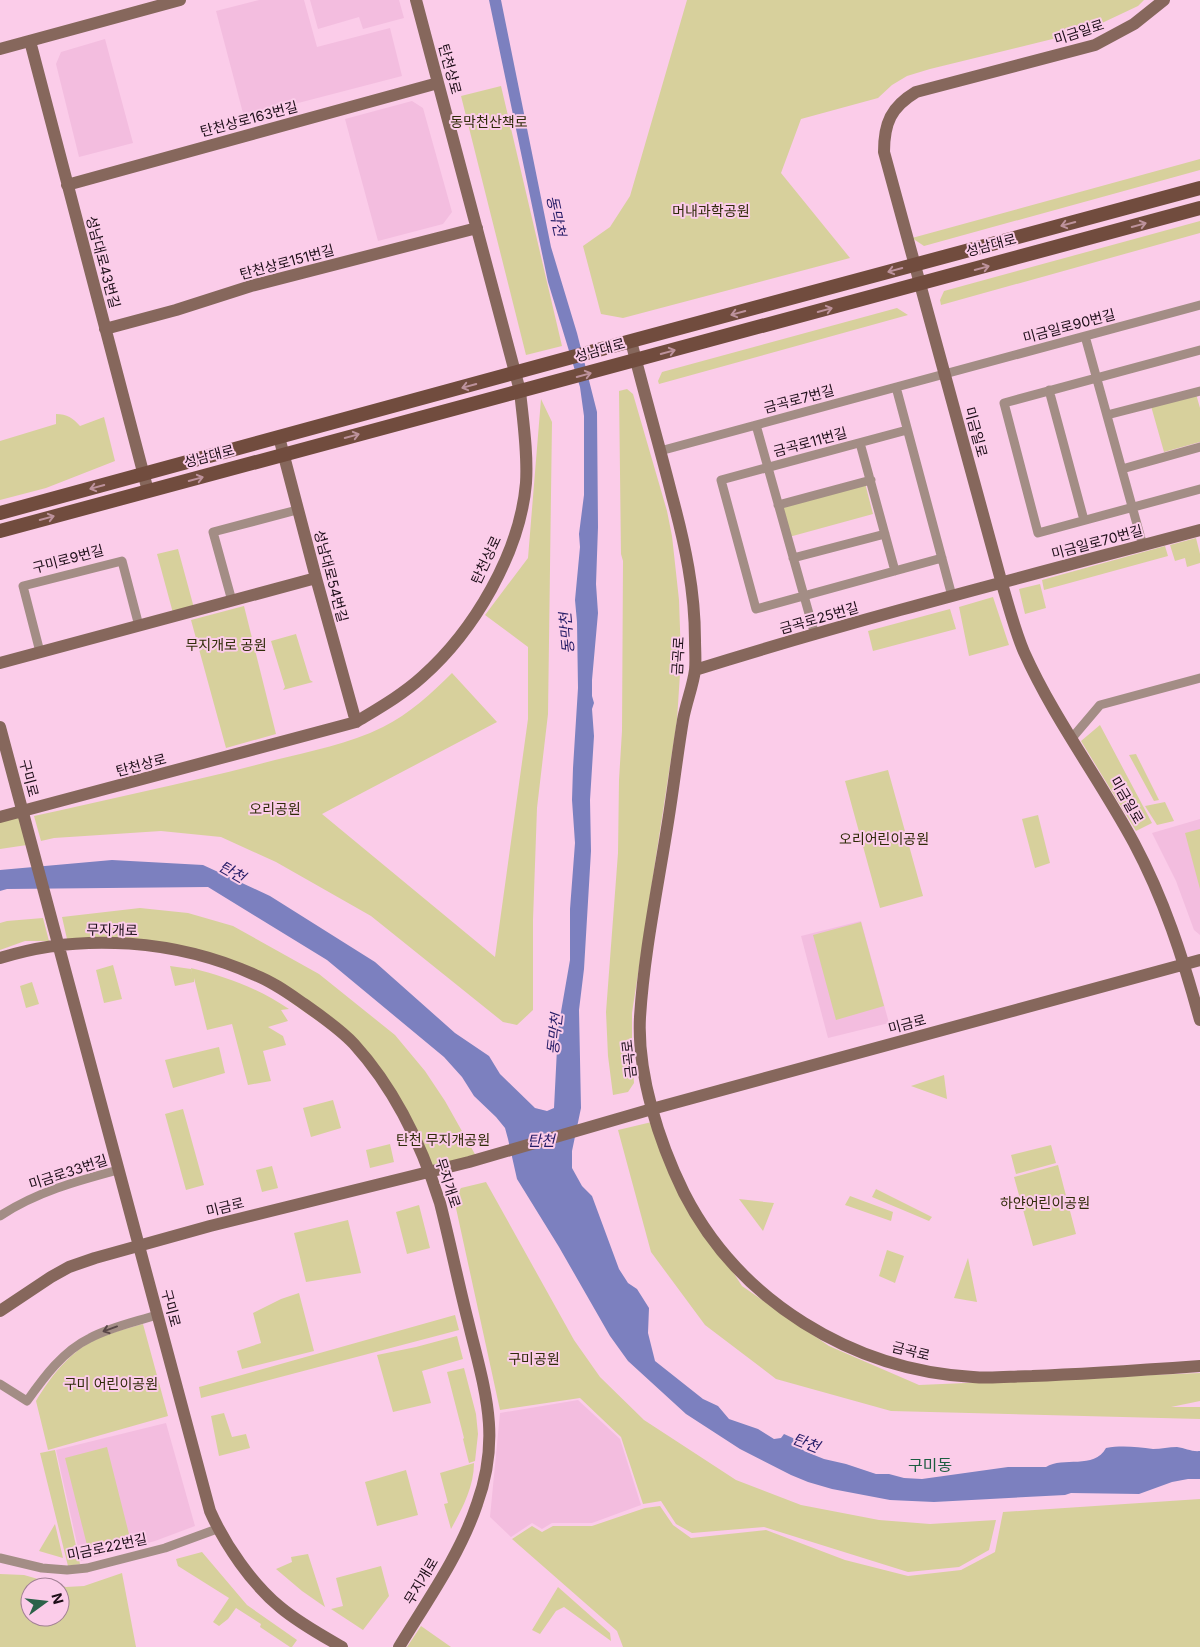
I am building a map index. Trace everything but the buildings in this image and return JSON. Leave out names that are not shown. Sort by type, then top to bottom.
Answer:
[{"type":"main road","name":"성남대로","points":[[0,513],[542,366],[631,340],[1200,188]]},
{"type":"main road","name":"성남대로","points":[[0,531],[1200,208]]},
{"type":"street","points":[[0,49],[180,0]]},
{"type":"street","name":"탄천상로","points":[[0,817],[356,722],[412,686],[447,654],[477,612],[499,571],[513,538],[526,485],[520,392],[416,0]]},
{"type":"street","name":"미금일로","points":[[1164,0],[1134,24],[1111,38],[1094,45],[916,92],[896,107],[890,117],[886,129],[884,152],[1002,584],[1024,651],[1054,709],[1113,804],[1138,851],[1169,919],[1200,1020]]},
{"type":"street","name":"성남대로43번길","points":[[30,41],[148,491]]},
{"type":"street","name":"탄천상로163번길","points":[[67,185],[438,83]]},
{"type":"street","name":"탄천상로151번길","points":[[105,329],[176,310],[251,286],[477,228]]},
{"type":"street","name":"미금일로90번길","points":[[945,374],[1200,305]]},
{"type":"street","points":[[1085,336],[1143,546]]},
{"type":"street","name":"금곡로","points":[[631,340],[686,549],[695,626],[695,670],[683,718],[652,918],[640,1020],[643,1065],[652,1110],[662,1143],[689,1201],[704,1227],[736,1268],[762,1293],[789,1314],[817,1332],[854,1350],[898,1364],[974,1378],[1200,1366]]},
{"type":"street","points":[[1200,350],[1004,403],[1038,533],[1200,489]]},
{"type":"street","name":"금곡로7번길","points":[[660,451],[945,374]]},
{"type":"street","points":[[896,387],[952,596]]},
{"type":"street","points":[[1049,390],[1084,520]]},
{"type":"street","points":[[1107,415],[1200,391]]},
{"type":"street","name":"금곡로11번길","points":[[756,425],[815,635]]},
{"type":"street","name":"금곡로11번길","points":[[804,596],[756,609],[721,480],[907,430]]},
{"type":"street","name":"성남대로54번길","points":[[279,437],[297,510],[356,722]]},
{"type":"street","name":"금곡로11번길","points":[[860,443],[895,571]]},
{"type":"street","points":[[1122,469],[1200,447]]},
{"type":"street","points":[[778,506],[871,480]]},
{"type":"street","points":[[232,601],[213,532],[297,510]]},
{"type":"street","name":"미금일로70번길","points":[[1002,584],[1200,530]]},
{"type":"street","points":[[793,558],[885,534]]},
{"type":"street","points":[[804,596],[942,558]]},
{"type":"street","name":"구미로9번길","points":[[40,652],[23,586],[122,561],[139,626]]},
{"type":"street","points":[[0,663],[316,578]]},
{"type":"street","name":"금곡로25번길","points":[[695,670],[952,596],[1002,584]]},
{"type":"street","points":[[1072,738],[1100,705],[1200,678]]},
{"type":"street","name":"구미로","points":[[0,727],[204,1494],[218,1529],[251,1577],[266,1594],[292,1616],[342,1647]]},
{"type":"street","name":"무지개로","points":[[0,958],[27,950],[58,946],[110,944],[178,950],[228,964],[271,983],[332,1025],[352,1042],[369,1061],[400,1111],[430,1172],[454,1256],[486,1394],[490,1417],[490,1444],[484,1480],[466,1532],[399,1647]]},
{"type":"street","name":"미금로","points":[[0,1311],[43,1281],[69,1267],[95,1258],[210,1226],[469,1162],[1200,960]]},
{"type":"street","name":"미금로33번길","points":[[0,1216],[46,1191],[118,1170]]},
{"type":"street","points":[[0,1384],[27,1401],[57,1363],[88,1338],[157,1316]]},
{"type":"street","name":"미금로22번길","points":[[0,1558],[42,1568],[67,1570],[87,1568],[165,1548],[218,1529]]},
{"type":"shaded area","points":[[259,0],[304,0],[317,47],[390,28],[402,76],[244,117],[216,11]]},
{"type":"shaded area","points":[[310,0],[399,0],[404,18],[363,29],[359,17],[318,29]]},
{"type":"shaded area","points":[[105,39],[133,143],[79,157],[56,64],[61,52]]},
{"type":"shaded area","points":[[412,101],[423,108],[452,212],[443,224],[378,241],[345,119]]},
{"type":"shaded area","points":[[1200,819],[1200,935],[1194,930],[1176,881],[1152,833]]},
{"type":"shaded area","points":[[861,921],[889,1023],[828,1038],[801,936]]},
{"type":"shaded area","points":[[578,1400],[620,1439],[641,1505],[592,1523],[552,1523],[542,1529],[532,1523],[511,1537],[490,1517],[500,1413]]},
{"type":"shaded area","points":[[166,1423],[195,1526],[155,1541],[81,1561],[56,1450]]},
{"type":"green space","name":"머내과학공원","points":[[687,0],[1144,0],[1138,6],[1085,31],[907,76],[892,85],[878,98],[801,119],[781,173],[850,258],[623,318],[601,314],[583,246],[610,227],[630,196]]},
{"type":"green space","name":"동막천산책로","points":[[501,86],[562,346],[526,355],[461,96]]},
{"type":"green space","points":[[1200,159],[1200,170],[924,246],[912,238]]},
{"type":"green space","points":[[1200,221],[1200,233],[941,305],[940,300],[944,291]]},
{"type":"green space","points":[[897,308],[908,315],[659,384],[658,381],[662,372]]},
{"type":"green space","points":[[627,389],[633,394],[667,511],[672,536],[679,600],[681,658],[677,720],[632,1013],[634,1083],[628,1092],[613,1095],[608,1056],[606,1012],[618,853],[622,731],[623,561],[621,554],[619,391]]},
{"type":"green space","points":[[1196,394],[1200,408],[1200,442],[1164,452],[1151,406]]},
{"type":"green space","name":"오리공원","points":[[541,399],[552,422],[548,714],[537,808],[533,920],[533,1010],[517,1025],[503,1022],[371,916],[276,862],[221,837],[161,831],[54,838],[41,841],[34,816],[215,775],[343,743],[370,733],[402,716],[452,673],[497,722],[322,814],[495,957],[528,719],[528,647],[485,615],[528,558]]},
{"type":"green space","points":[[56,414],[70,417],[80,426],[104,417],[115,461],[46,488],[0,500],[0,441],[56,424]]},
{"type":"green space","points":[[865,483],[873,514],[789,537],[781,507]]},
{"type":"green space","points":[[1196,538],[1200,563],[1187,567],[1185,558],[1175,561],[1170,545]]},
{"type":"green space","points":[[1165,546],[1168,556],[1044,590],[1042,580]]},
{"type":"green space","points":[[178,549],[194,608],[173,613],[157,554]]},
{"type":"green space","points":[[1040,584],[1046,608],[1025,614],[1019,589]]},
{"type":"green space","points":[[993,597],[1009,645],[969,656],[959,607]]},
{"type":"green space","name":"무지개로 공원","points":[[244,606],[276,734],[226,748],[191,620]]},
{"type":"green space","points":[[950,609],[956,629],[873,651],[868,631]]},
{"type":"green space","points":[[296,634],[310,680],[313,682],[283,690],[285,687],[271,641]]},
{"type":"green space","points":[[1100,725],[1152,823],[1136,831],[1081,741]]},
{"type":"green space","points":[[1136,754],[1159,800],[1154,801],[1129,755]]},
{"type":"green space","name":"오리어린이공원","points":[[888,770],[923,896],[880,908],[845,781]]},
{"type":"green space","points":[[1165,802],[1174,821],[1157,825],[1145,806]]},
{"type":"green space","points":[[1038,815],[1050,863],[1035,868],[1022,819]]},
{"type":"green space","points":[[20,817],[27,845],[0,849],[0,822]]},
{"type":"green space","points":[[1200,829],[1200,889],[1185,833]]},
{"type":"green space","name":"탄천 무지개공원","points":[[140,908],[188,913],[233,926],[319,974],[395,1035],[425,1071],[445,1101],[476,1156],[433,1167],[373,1060],[231,960],[67,939],[62,917]]},
{"type":"green space","points":[[43,918],[49,941],[25,941],[0,950],[0,923]]},
{"type":"green space","points":[[861,922],[884,1006],[836,1020],[813,935]]},
{"type":"green space","points":[[113,965],[122,999],[104,1003],[96,970]]},
{"type":"green space","points":[[170,966],[191,969],[192,974],[191,968],[230,979],[266,995],[289,1009],[281,1010],[288,1021],[268,1027],[283,1036],[286,1045],[263,1051],[271,1081],[248,1085],[232,1024],[207,1030],[194,978],[194,982],[175,986]]},
{"type":"green space","points":[[32,982],[39,1004],[26,1008],[20,986]]},
{"type":"green space","points":[[219,1047],[225,1073],[173,1088],[165,1060]]},
{"type":"green space","points":[[944,1075],[947,1099],[911,1086]]},
{"type":"green space","points":[[333,1100],[341,1128],[311,1137],[303,1108]]},
{"type":"green space","points":[[183,1109],[204,1185],[186,1190],[165,1114]]},
{"type":"green space","points":[[656,1121],[698,1218],[742,1286],[829,1346],[919,1385],[1200,1373],[1200,1401],[1171,1407],[1200,1407],[1200,1419],[891,1411],[776,1379],[705,1325],[651,1252],[618,1130]]},
{"type":"green space","points":[[390,1144],[394,1162],[370,1168],[366,1150]]},
{"type":"green space","points":[[1051,1145],[1056,1163],[1016,1174],[1011,1155]]},
{"type":"green space","name":"하얀어린이공원","points":[[1058,1165],[1076,1234],[1033,1246],[1014,1177]]},
{"type":"green space","points":[[272,1166],[278,1188],[262,1192],[256,1170]]},
{"type":"green space","name":"구미공원","points":[[486,1182],[574,1340],[600,1377],[644,1420],[736,1480],[801,1505],[879,1520],[930,1524],[996,1520],[989,1550],[959,1567],[908,1572],[764,1527],[692,1533],[676,1524],[661,1501],[643,1504],[621,1437],[580,1398],[500,1410],[454,1199],[461,1188]]},
{"type":"green space","points":[[876,1189],[932,1217],[929,1221],[872,1197]]},
{"type":"green space","points":[[850,1196],[893,1212],[891,1221],[845,1205]]},
{"type":"green space","points":[[739,1199],[774,1203],[763,1231]]},
{"type":"green space","points":[[419,1205],[430,1248],[407,1254],[396,1212]]},
{"type":"green space","points":[[348,1220],[361,1273],[306,1282],[294,1233]]},
{"type":"green space","points":[[887,1250],[904,1256],[895,1283],[879,1276]]},
{"type":"green space","points":[[968,1258],[977,1302],[954,1298]]},
{"type":"green space","points":[[299,1293],[314,1351],[242,1369],[237,1351],[261,1343],[253,1313],[281,1299]]},
{"type":"green space","points":[[455,1315],[459,1330],[201,1398],[199,1387]]},
{"type":"green space","name":"구미 어린이공원","points":[[143,1324],[168,1416],[48,1450],[36,1401],[53,1376],[67,1360],[91,1342]]},
{"type":"green space","points":[[457,1336],[463,1359],[422,1371],[431,1403],[393,1412],[377,1355]]},
{"type":"green space","points":[[464,1368],[476,1414],[478,1434],[475,1461],[469,1463],[447,1372]]},
{"type":"green space","points":[[224,1413],[232,1437],[246,1434],[250,1448],[219,1456],[211,1416]]},
{"type":"green space","points":[[107,1447],[130,1538],[88,1549],[65,1458]]},
{"type":"green space","points":[[55,1450],[80,1564],[68,1566],[40,1453]]},
{"type":"green space","points":[[474,1463],[470,1489],[451,1529],[444,1504],[448,1503],[440,1473]]},
{"type":"green space","points":[[406,1470],[418,1515],[377,1526],[365,1482]]},
{"type":"green space","points":[[1200,1499],[1200,1647],[623,1647],[617,1631],[512,1539],[532,1526],[542,1532],[553,1526],[592,1526],[645,1508],[660,1506],[673,1525],[691,1538],[766,1530],[845,1560],[908,1576],[961,1570],[995,1552],[1003,1512]]},
{"type":"green space","points":[[55,1524],[63,1558],[39,1551]]},
{"type":"green space","points":[[202,1552],[247,1605],[297,1640],[292,1647],[260,1627],[261,1624],[236,1608],[228,1619],[219,1626],[213,1622],[229,1598],[178,1566],[176,1559]]},
{"type":"green space","points":[[308,1554],[325,1607],[276,1569],[292,1562],[291,1557]]},
{"type":"green space","points":[[381,1566],[389,1596],[363,1630],[331,1609],[343,1606],[336,1578]]},
{"type":"green space","points":[[122,1573],[136,1647],[0,1647],[0,1574],[31,1577],[20,1577],[20,1627],[70,1627],[70,1587],[84,1586]]},
{"type":"green space","points":[[558,1587],[610,1633],[611,1641],[564,1607],[556,1611],[540,1634],[532,1630]]},
{"type":"green space","points":[[421,1626],[451,1647],[407,1647]]},
{"type":"water","name":"탄천","points":[[489,0],[501,0],[551,247],[577,333],[597,412],[598,527],[596,584],[598,613],[592,680],[594,736],[590,800],[591,851],[584,969],[579,1010],[581,1108],[572,1151],[572,1168],[582,1186],[592,1196],[619,1269],[628,1283],[637,1289],[649,1308],[648,1333],[655,1361],[703,1399],[718,1406],[729,1419],[758,1429],[774,1439],[781,1438],[784,1434],[795,1439],[804,1451],[824,1459],[876,1474],[922,1479],[1008,1467],[1046,1467],[1061,1462],[1086,1461],[1094,1459],[1101,1455],[1106,1448],[1112,1447],[1153,1449],[1177,1447],[1200,1451],[1200,1479],[1172,1482],[1139,1494],[1071,1493],[1065,1495],[934,1502],[890,1500],[832,1489],[791,1475],[740,1449],[686,1414],[628,1361],[610,1336],[517,1179],[505,1128],[474,1096],[462,1077],[444,1057],[327,960],[208,887],[7,889],[0,891],[0,870],[112,860],[203,865],[270,896],[375,962],[455,1033],[489,1056],[500,1074],[535,1108],[547,1111],[554,1108],[558,1029],[570,960],[570,909],[575,843],[572,800],[578,688],[575,600],[580,547],[579,534],[584,495],[584,416],[580,387],[548,282]]},
{"type":"district","name":"구미동","points":[[930,1465]]},
{"type":"water label","name":"동막천","points":[[556,216]]},
{"type":"water label","name":"동막천","points":[[567,633]]},
{"type":"water label","name":"동막천","points":[[555,1034]]}]
